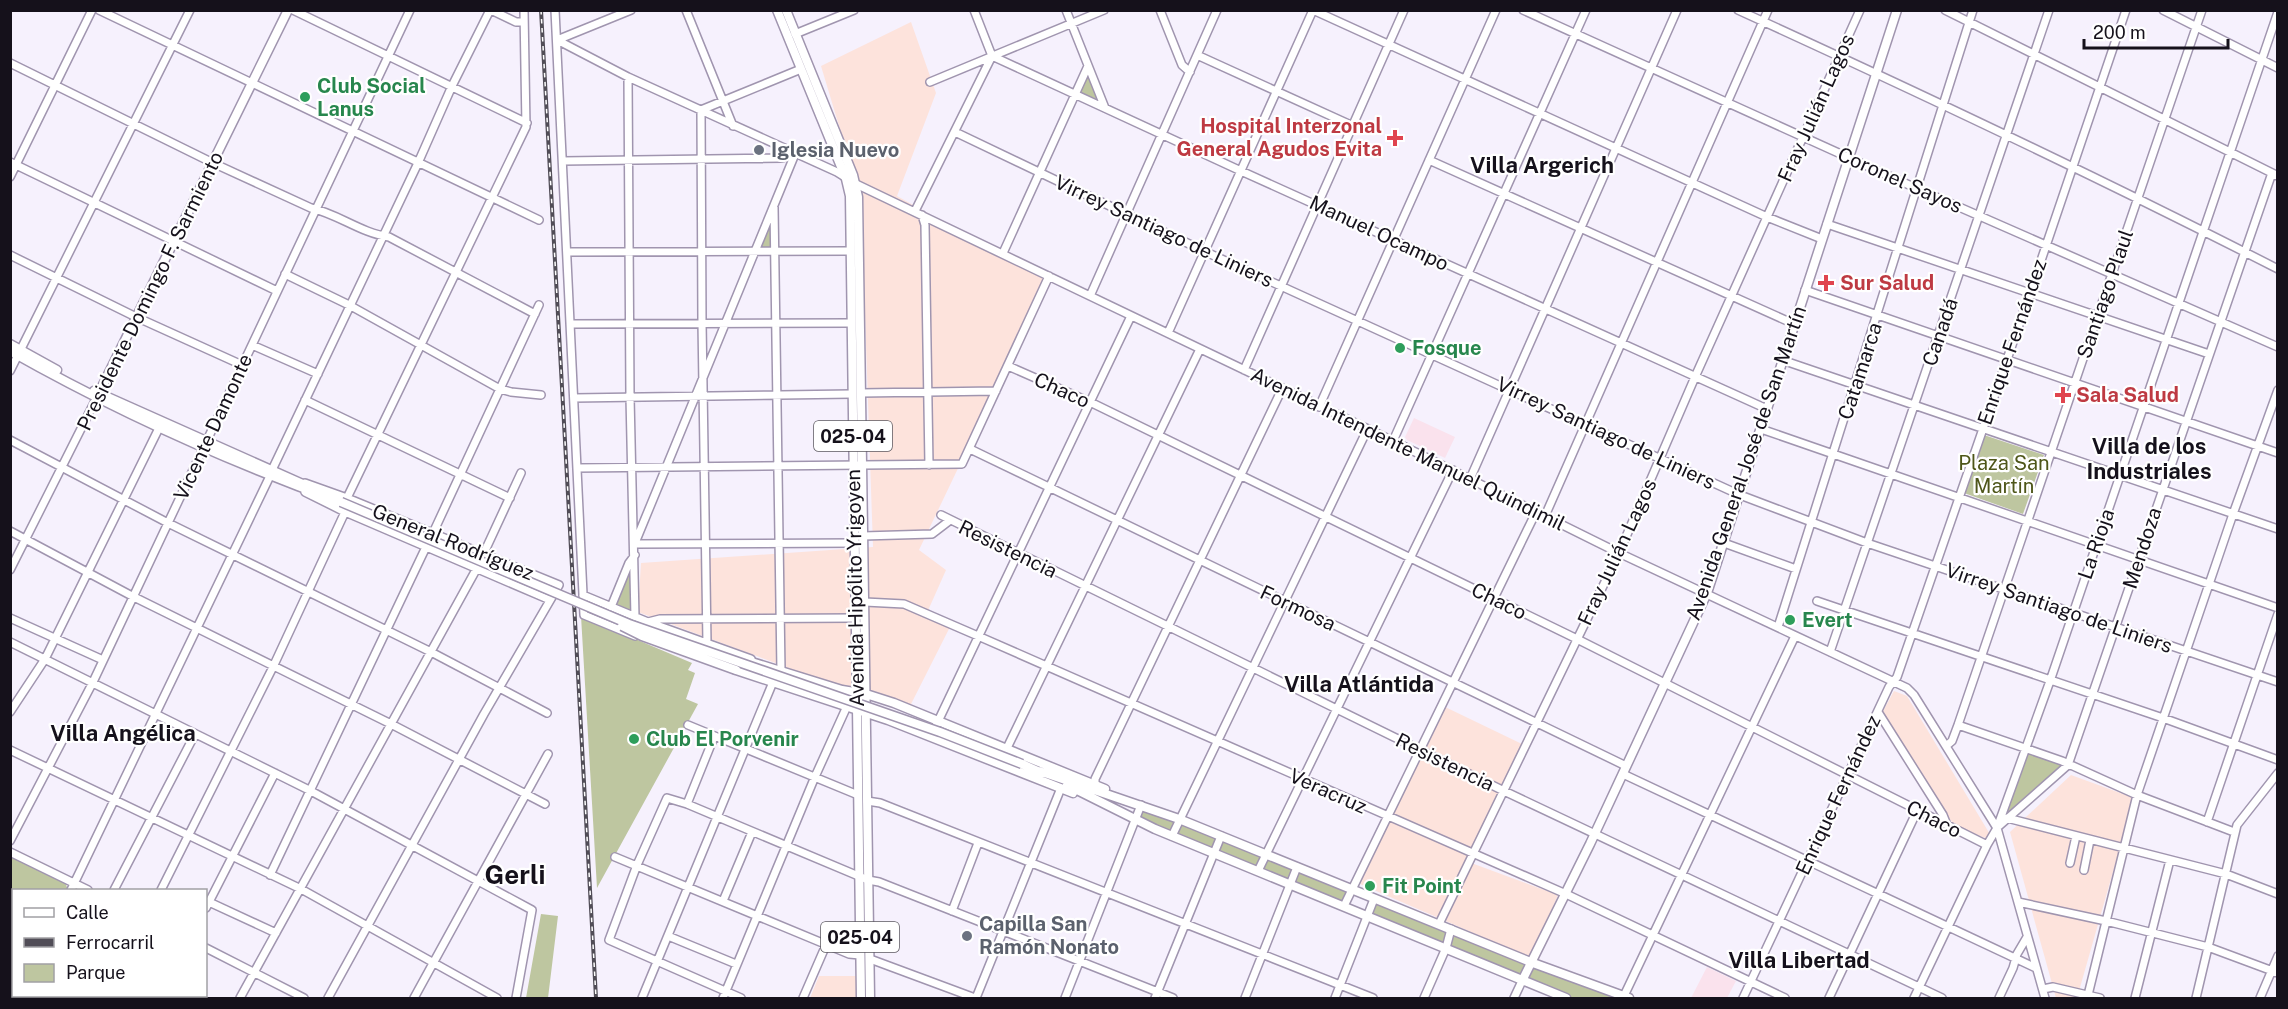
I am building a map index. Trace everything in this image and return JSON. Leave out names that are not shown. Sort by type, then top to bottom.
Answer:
[{"type":"main road","name":"Presidente Domingo F. Sarmiento","points":[[97,396],[288,10]]},
{"type":"main road","name":"Avenida Hipólito Yrigoyen","points":[[777,10],[846,179],[850,196],[851,323],[856,394]]},
{"type":"main road","name":"Avenida Hipólito Yrigoyen","points":[[786,10],[856,184],[855,543],[856,618],[862,693]]},
{"type":"main road","name":"Avenida General José de San Martín","points":[[1522,981],[1533,963],[1595,834],[1707,593],[1897,10]]},
{"type":"main road","points":[[10,344],[20,353],[97,396],[329,498],[344,500],[581,599],[767,666],[862,693],[938,721],[1095,784],[1122,798]]},
{"type":"main road","points":[[10,351],[20,353]]},
{"type":"main road","name":"Avenida Hipólito Yrigoyen","points":[[857,466],[863,536],[865,602],[858,795],[861,999]]},
{"type":"main road","points":[[581,599],[638,634],[931,736],[1096,801]]},
{"type":"main road","points":[[581,599],[640,628],[940,732],[1039,771],[1179,819],[1625,998]]},
{"type":"main road","name":"Avenida Hipólito Yrigoyen","points":[[862,712],[867,801],[870,999]]},
{"type":"main road","points":[[1039,771],[1096,801],[1172,836],[1566,999]]},
{"type":"street","points":[[10,177],[13,163],[92,10]]},
{"type":"street","points":[[99,10],[539,220]]},
{"type":"street","points":[[10,371],[190,10]]},
{"type":"street","points":[[293,10],[527,123]]},
{"type":"street","name":"Vicente Damonte","points":[[10,841],[93,682],[410,10]]},
{"type":"street","points":[[10,852],[73,887],[490,10],[516,22],[524,22]]},
{"type":"street","points":[[344,500],[422,346],[527,123],[524,10]]},
{"type":"street","points":[[555,10],[574,398],[581,599],[584,615],[724,669],[738,670]]},
{"type":"street","points":[[557,40],[631,10]]},
{"type":"street","points":[[686,10],[733,126]]},
{"type":"street","points":[[795,34],[854,10]]},
{"type":"street","points":[[915,211],[992,56],[974,10]]},
{"type":"street","points":[[1066,10],[1105,108]]},
{"type":"street","points":[[930,82],[1104,10]]},
{"type":"street","points":[[1160,10],[1182,65],[1190,72]]},
{"type":"street","points":[[1090,296],[1217,10]]},
{"type":"street","points":[[1167,333],[1206,252],[1313,10],[1691,183],[1822,239]]},
{"type":"street","points":[[1244,370],[1404,10]]},
{"type":"street","points":[[1319,406],[1496,10]]},
{"type":"street","name":"Coronel Sayos","points":[[1523,10],[1848,158],[2277,347]]},
{"type":"street","points":[[1393,441],[1586,10]]},
{"type":"street","points":[[1470,479],[1677,10]]},
{"type":"street","points":[[1738,10],[2007,134],[2277,269]]},
{"type":"street","points":[[1545,516],[1768,10]]},
{"type":"street","name":"Fray Julián Lagos","points":[[1439,924],[1619,553],[1695,376],[1860,10]]},
{"type":"street","points":[[1945,10],[2275,175]]},
{"type":"street","name":"Catamarca","points":[[1778,627],[1945,105],[1973,10]]},
{"type":"street","name":"Canadá","points":[[1830,652],[2049,10]]},
{"type":"street","name":"Enrique Fernández","points":[[1743,999],[1807,860],[1897,677],[2126,10]]},
{"type":"street","points":[[2163,10],[2277,68]]},
{"type":"street","name":"Santiago Plaul","points":[[1946,746],[1952,741],[1958,725],[2202,10]]},
{"type":"street","name":"La Rioja","points":[[1914,999],[1997,828],[2050,681],[2277,12]]},
{"type":"street","name":"Avenida Intendente Manuel Quindimil","points":[[557,40],[628,77],[915,211],[1393,441],[1619,553],[1907,688],[1914,695],[1997,828],[2045,999]]},
{"type":"street","points":[[1197,55],[1353,126]]},
{"type":"street","name":"Manuel Ocampo","points":[[992,56],[1767,409]]},
{"type":"street","points":[[10,63],[213,163],[317,209],[388,237],[535,314]]},
{"type":"street","points":[[1003,254],[1088,66]]},
{"type":"street","points":[[703,379],[701,110],[801,69]]},
{"type":"street","points":[[628,77],[630,397],[635,617]]},
{"type":"street","name":"Virrey Santiago de Liniers","points":[[955,132],[1206,252],[1740,495],[1867,543],[2277,682]]},
{"type":"street","points":[[563,161],[782,158],[795,154]]},
{"type":"street","points":[[634,544],[640,536],[699,396],[703,379],[795,154]]},
{"type":"street","points":[[1429,160],[1794,324]]},
{"type":"street","points":[[13,163],[277,291]]},
{"type":"street","name":"Mendoza","points":[[2068,765],[2244,252],[2275,175]]},
{"type":"street","points":[[774,207],[781,670]]},
{"type":"street","points":[[922,215],[925,225],[929,465]]},
{"type":"street","points":[[1827,224],[2209,354]]},
{"type":"street","points":[[567,252],[850,250]]},
{"type":"street","points":[[10,255],[136,317],[242,365]]},
{"type":"street","points":[[285,274],[349,306],[500,389],[541,395]]},
{"type":"street","points":[[577,468],[962,464],[1049,276]]},
{"type":"street","points":[[1804,291],[2277,453]]},
{"type":"street","points":[[433,533],[539,305]]},
{"type":"street","points":[[931,736],[1131,316]]},
{"type":"street","points":[[570,324],[851,323]]},
{"type":"street","points":[[252,345],[318,374]]},
{"type":"street","points":[[1006,748],[1200,348]]},
{"type":"street","points":[[1782,360],[2277,530]]},
{"type":"street","name":"Chaco","points":[[1008,366],[1090,402],[1325,516],[1987,845]]},
{"type":"street","points":[[1095,784],[1095,779],[1242,477],[1282,389]]},
{"type":"street","points":[[2088,995],[2137,795],[2277,390]]},
{"type":"street","points":[[574,398],[996,391]]},
{"type":"street","name":"Presidente Domingo F. Sarmiento","points":[[10,570],[97,396]]},
{"type":"street","points":[[581,599],[611,607],[705,644],[707,619],[705,467],[699,396]]},
{"type":"street","points":[[305,400],[510,498]]},
{"type":"street","points":[[10,712],[45,659],[160,425]]},
{"type":"street","points":[[1761,429],[2277,608]]},
{"type":"street","points":[[1172,836],[1367,430]]},
{"type":"street","points":[[10,440],[168,523],[431,652],[547,713]]},
{"type":"street","name":"Formosa","points":[[970,449],[1284,602],[1370,641],[1536,723],[1711,814],[2036,968]]},
{"type":"street","points":[[1258,871],[1453,471]]},
{"type":"street","points":[[240,999],[477,568],[521,473]]},
{"type":"street","name":"General Rodríguez","points":[[291,481],[433,533],[559,585],[550,600],[345,512],[291,481]]},
{"type":"street","points":[[162,889],[232,752],[345,512]]},
{"type":"street","points":[[1344,906],[1536,512]]},
{"type":"street","name":"Resistencia","points":[[941,515],[949,521],[1504,791],[1942,999]]},
{"type":"street","name":"Resistencia","points":[[863,536],[932,534],[949,521]]},
{"type":"street","points":[[10,531],[132,596],[391,724],[545,804]]},
{"type":"street","points":[[634,544],[855,543]]},
{"type":"street","points":[[1724,543],[1797,569]]},
{"type":"street","points":[[270,875],[426,547]]},
{"type":"street","points":[[611,607],[628,563],[635,555]]},
{"type":"street","points":[[328,999],[550,600]]},
{"type":"street","points":[[1817,601],[2163,718],[2277,760]]},
{"type":"street","name":"Veracruz","points":[[865,602],[904,604],[1388,817],[1473,852],[1785,999]]},
{"type":"street","points":[[2206,822],[2277,615]]},
{"type":"street","points":[[10,618],[54,640],[103,660]]},
{"type":"street","points":[[648,622],[660,619],[856,618]]},
{"type":"street","points":[[1625,998],[1652,935],[1796,636]]},
{"type":"street","points":[[10,642],[309,790],[532,910],[516,999]]},
{"type":"street","points":[[642,999],[773,682]]},
{"type":"street","points":[[724,995],[846,706],[862,693]]},
{"type":"street","points":[[1878,712],[1947,825]]},
{"type":"street","points":[[688,725],[814,779],[858,795]]},
{"type":"street","points":[[1958,725],[2026,748],[2137,795],[2234,832]]},
{"type":"street","points":[[115,889],[195,734]]},
{"type":"street","points":[[687,804],[714,737]]},
{"type":"street","points":[[10,750],[301,889],[497,999]]},
{"type":"street","points":[[414,999],[548,754]]},
{"type":"street","points":[[1997,828],[2068,765]]},
{"type":"street","points":[[275,773],[207,905],[276,933]]},
{"type":"street","points":[[2196,999],[2234,832],[2239,821],[2277,773]]},
{"type":"street","points":[[2271,782],[2277,788]]},
{"type":"street","points":[[870,959],[976,999],[1061,788]]},
{"type":"street","points":[[741,999],[724,995],[609,940],[637,866],[667,798],[718,816],[868,880],[1080,962],[1156,996],[1173,999]]},
{"type":"street","points":[[867,801],[879,803],[1373,999]]},
{"type":"street","points":[[1065,999],[1141,805]]},
{"type":"street","points":[[1829,999],[1917,811]]},
{"type":"street","points":[[2007,818],[2226,874],[2277,894]]},
{"type":"street","points":[[723,901],[752,832]]},
{"type":"street","points":[[1156,996],[1221,836]]},
{"type":"street","points":[[2070,862],[2076,836]]},
{"type":"street","points":[[2084,870],[2090,840]]},
{"type":"street","points":[[952,911],[978,843]]},
{"type":"street","points":[[615,857],[826,945],[849,954],[860,955]]},
{"type":"street","points":[[2135,999],[2170,860]]},
{"type":"street","points":[[1245,999],[1297,867]]},
{"type":"street","points":[[1335,999],[1374,898]]},
{"type":"street","points":[[2018,902],[2208,947],[2274,972]]},
{"type":"street","points":[[1424,999],[1446,948],[1451,929]]},
{"type":"street","points":[[668,936],[736,964]]},
{"type":"street","points":[[1999,999],[2015,959],[2027,937]]},
{"type":"street","points":[[803,999],[826,945]]},
{"type":"street","points":[[207,948],[304,999]]},
{"type":"street","points":[[2260,999],[2274,972],[2277,956]]},
{"type":"street","name":"Avenida General José de San Martín","points":[[1514,999],[1522,981]]},
{"type":"street","points":[[2043,989],[2053,987],[2100,999]]},
{"type":"shaded area","points":[[911,22],[936,93],[897,196],[1048,280],[919,550],[946,570],[926,615],[952,623],[907,712],[638,612],[641,563],[873,547],[861,199],[821,66]]},
{"type":"shaded area","points":[[1414,418],[1455,437],[1445,458],[1407,440],[1405,437]]},
{"type":"shaded area","points":[[1894,691],[1907,696],[1994,841],[1955,827],[1882,713]]},
{"type":"shaded area","points":[[1441,705],[1522,744],[1466,861],[1558,895],[1531,958],[1360,884]]},
{"type":"shaded area","points":[[2071,775],[2134,798],[2077,998],[2056,998],[2010,832]]},
{"type":"shaded area","points":[[1707,967],[1736,981],[1727,998],[1691,998]]},
{"type":"shaded area","points":[[819,976],[859,976],[858,998],[810,998]]},
{"type":"green space","points":[[1088,72],[1099,100],[1079,92]]},
{"type":"green space","points":[[771,223],[771,247],[763,247],[761,245]]},
{"type":"green space","name":"Plaza San Martín","points":[[1984,435],[2044,455],[2023,514],[1964,493]]},
{"type":"green space","points":[[631,566],[632,611],[630,612],[614,604]]},
{"type":"green space","name":"Club El Porvenir","points":[[581,616],[692,663],[688,670],[695,673],[686,699],[698,704],[597,888]]},
{"type":"green space","points":[[2026,748],[2068,765],[1997,828]]},
{"type":"green space","points":[[1141,805],[1352,889],[1344,906],[1136,820]]},
{"type":"green space","points":[[10,856],[65,882],[68,889],[12,889],[12,967],[10,966]]},
{"type":"green space","points":[[1374,899],[1629,998],[1566,998],[1368,916]]},
{"type":"green space","points":[[541,914],[558,916],[548,998],[526,998]]},
{"type":"railway","points":[[541,10],[596,998]]},
{"type":"place","name":"Club Social Lanus","points":[[305,97]]},
{"type":"place","name":"Hospital Interzonal General Agudos Evita","points":[[1395,138]]},
{"type":"place","name":"Iglesia Nuevo","points":[[759,150]]},
{"type":"place","name":"Sur Salud","points":[[1826,283]]},
{"type":"place","name":"Fosque","points":[[1400,348]]},
{"type":"place","name":"Sala Salud","points":[[2063,395]]},
{"type":"place","name":"Evert","points":[[1790,620]]},
{"type":"place","name":"Club El Porvenir","points":[[634,739]]},
{"type":"place","name":"Fit Point","points":[[1370,886]]},
{"type":"place","name":"Capilla San Ramón Nonato","points":[[967,936]]},
{"type":"district","name":"Villa Argerich","points":[[1542,165]]},
{"type":"district","name":"Villa de los Industriales","points":[[2149,458]]},
{"type":"district","name":"Villa Atlántida","points":[[1359,684]]},
{"type":"district","name":"Villa Angélica","points":[[123,733]]},
{"type":"district","name":"Gerli","points":[[515,874]]},
{"type":"district","name":"Villa Libertad","points":[[1799,960]]}]
